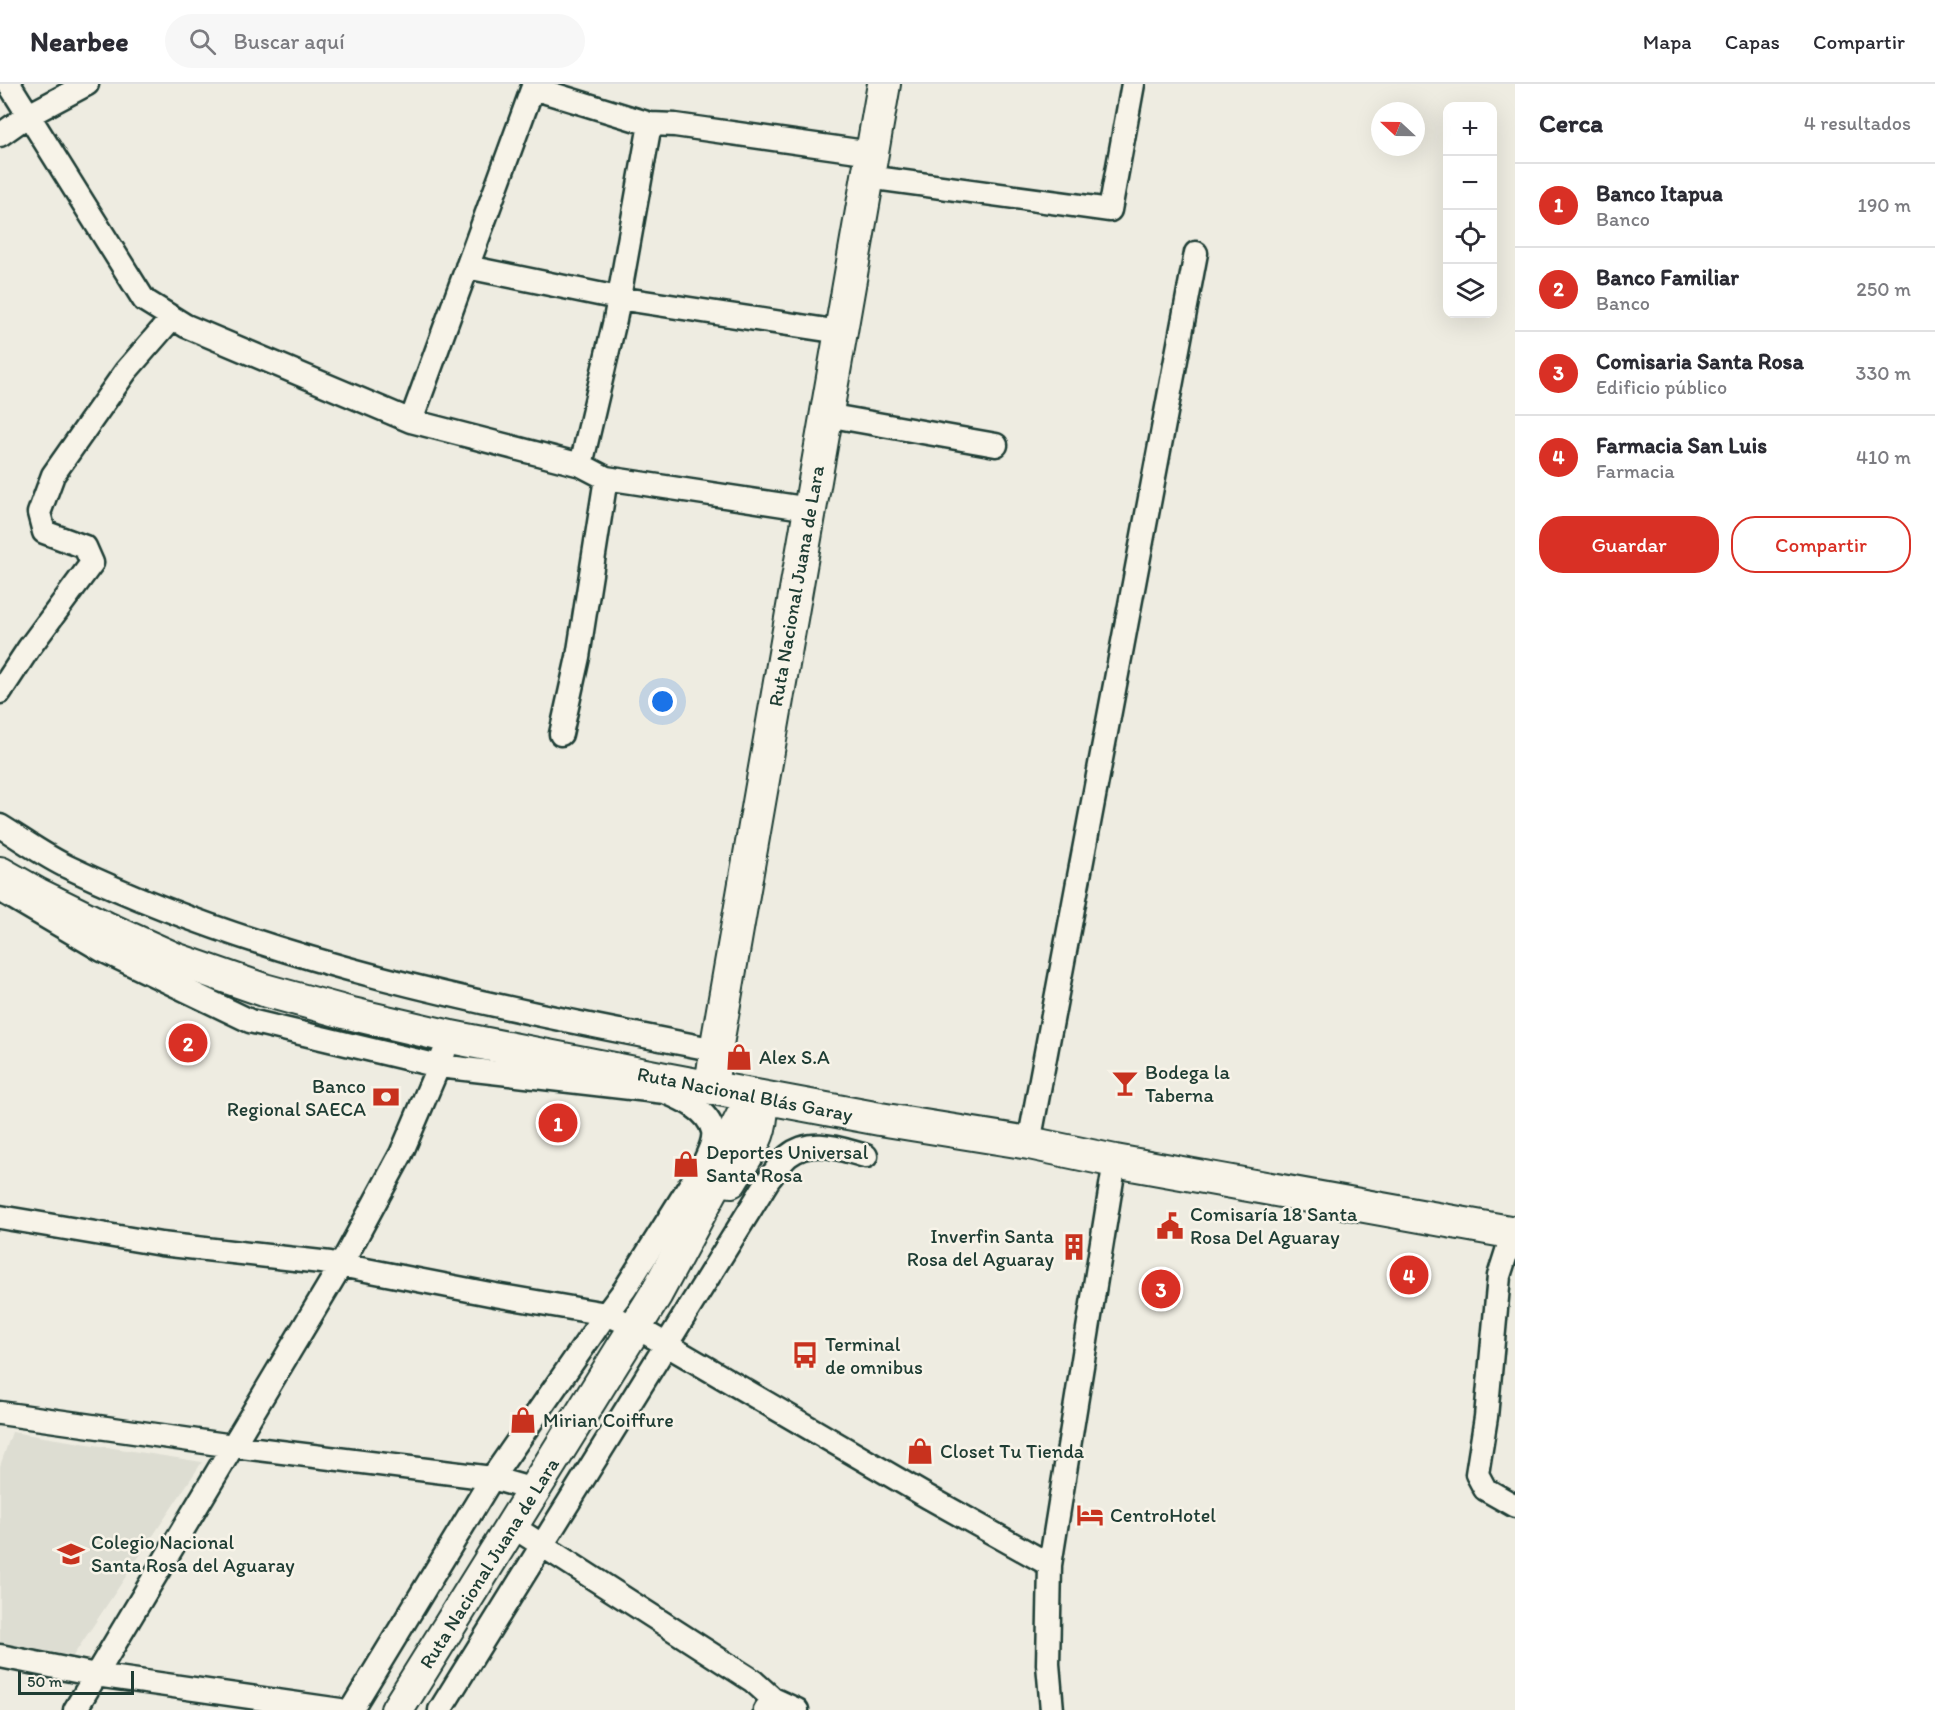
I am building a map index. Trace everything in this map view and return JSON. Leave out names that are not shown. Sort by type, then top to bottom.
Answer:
[{"type":"highway","name":"Ruta Nacional Juana de Lara","points":[[711,1088],[884,84]]},
{"type":"highway","name":"Ruta Nacional Blás Garay","points":[[0,873],[106,928],[186,963],[264,990],[348,1013],[451,1037],[711,1088],[1029,1143],[1115,1161],[1514,1233]]},
{"type":"highway","points":[[670,1080],[706,1101],[716,1110],[739,1150],[758,1142],[781,1123],[794,1116],[823,1109]]},
{"type":"highway","name":"Ruta Nacional Juana de Lara","points":[[398,1710],[636,1327],[739,1150],[758,1137],[761,1123],[760,1097]]},
{"type":"street","points":[[9,84],[144,300],[186,326],[411,421],[581,465],[606,478],[810,509]]},
{"type":"street","points":[[0,135],[27,116],[87,84]]},
{"type":"street","points":[[411,421],[534,86],[650,124],[675,125],[870,165],[1110,210],[1133,84]]},
{"type":"street","points":[[581,465],[615,320],[650,124]]},
{"type":"street","points":[[1029,1143],[1196,253]]},
{"type":"street","points":[[467,267],[618,298],[840,332]]},
{"type":"street","points":[[0,692],[29,648],[92,563],[84,547],[44,532],[39,513],[53,475],[126,371],[172,318]]},
{"type":"street","points":[[826,415],[996,445]]},
{"type":"street","points":[[561,734],[578,657],[606,478]]},
{"type":"street","points":[[0,826],[68,867],[172,912],[265,945],[363,974],[515,1011],[716,1050]]},
{"type":"street","points":[[0,891],[102,950],[250,1021],[439,1066],[664,1092],[686,1101],[703,1115],[713,1130],[712,1143],[704,1163],[625,1289],[492,1478],[351,1710]]},
{"type":"street","points":[[75,1710],[341,1265],[401,1154],[451,1037]]},
{"type":"street","points":[[440,1710],[769,1179],[786,1157],[801,1148],[812,1145],[828,1146],[866,1156]]},
{"type":"street","points":[[1052,1710],[1048,1664],[1050,1565],[1115,1161]]},
{"type":"street","points":[[0,1217],[161,1244],[341,1265],[606,1314],[636,1327],[1050,1565]]},
{"type":"street","points":[[1514,1233],[1499,1276],[1486,1417],[1477,1474],[1485,1489],[1515,1506]]},
{"type":"street","points":[[0,1413],[233,1446],[492,1478],[534,1490]]},
{"type":"street","points":[[512,1526],[753,1681],[769,1705],[797,1710]]},
{"type":"street","points":[[0,1656],[96,1675],[340,1710]]},
{"type":"shaded area","name":"Colegio Nacional Santa Rosa del Aguaray","points":[[12,1432],[202,1462],[73,1656],[0,1642],[0,1466]]},
{"type":"place","name":"Banco Familiar","points":[[188,1043]]},
{"type":"place","name":"Alex S.A","points":[[739,1057]]},
{"type":"place","name":"Bodega la Taberna","points":[[1125,1083]]},
{"type":"place","name":"Banco Regional SAECA","points":[[386,1097]]},
{"type":"place","name":"Banco Itapua","points":[[558,1123]]},
{"type":"place","name":"Deportes Universal Santa Rosa","points":[[686,1164]]},
{"type":"place","name":"Comisaría 18 Santa Rosa Del Aguaray","points":[[1170,1226]]},
{"type":"place","name":"Inverfin Santa Rosa del Aguaray","points":[[1074,1247]]},
{"type":"place","name":"Farmacia San Luis","points":[[1409,1275]]},
{"type":"place","name":"Comisaria Santa Rosa","points":[[1161,1289]]},
{"type":"place","name":"Terminal de omnibus","points":[[805,1355]]},
{"type":"place","name":"Mirian Coiffure","points":[[523,1420]]},
{"type":"place","name":"Closet Tu Tienda","points":[[920,1451]]},
{"type":"place","name":"CentroHotel","points":[[1090,1515]]},
{"type":"place","name":"Colegio Nacional Santa Rosa del Aguaray","points":[[71,1554]]}]
